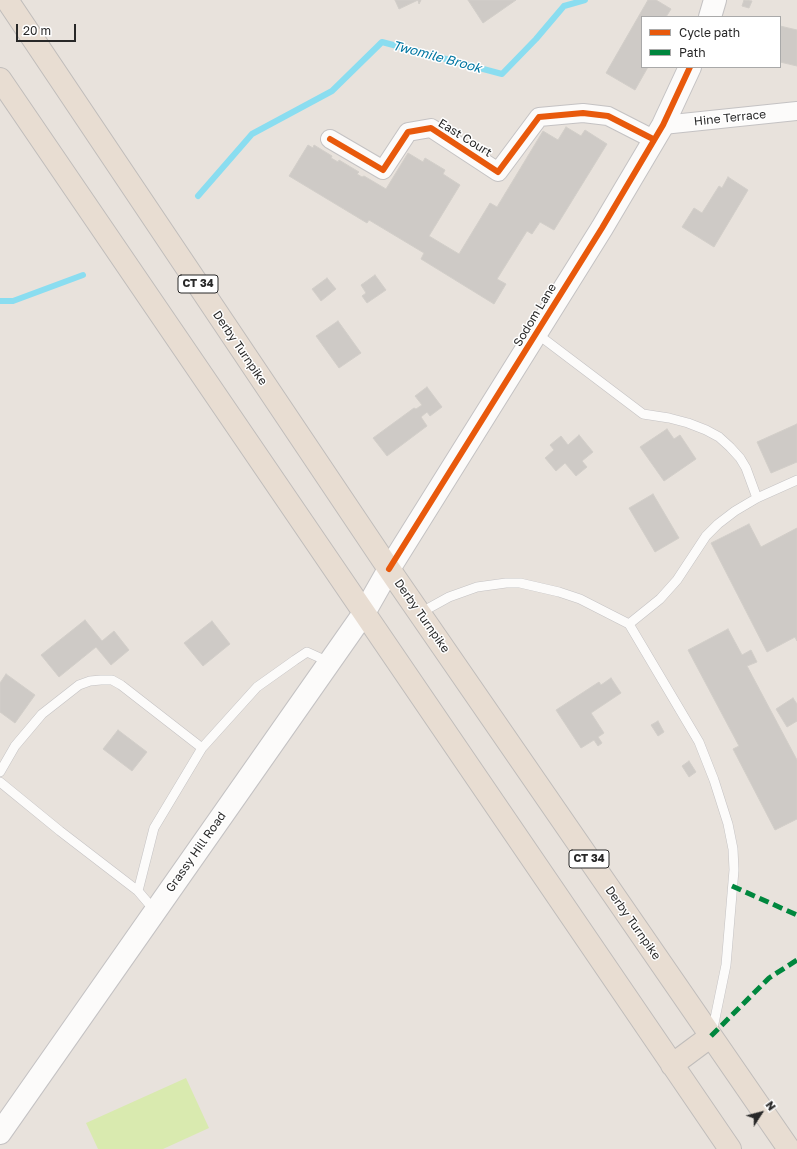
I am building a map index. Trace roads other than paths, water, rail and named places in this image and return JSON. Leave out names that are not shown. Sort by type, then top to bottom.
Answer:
[{"type":"highway","name":"Derby Turnpike","points":[[7,0],[389,569],[789,1149]]},
{"type":"highway","points":[[0,79],[730,1149]]},
{"type":"highway","points":[[672,1065],[712,1036]]},
{"type":"main road","points":[[710,16],[715,0]]},
{"type":"main road","name":"Sodom Lane","points":[[389,569],[482,418],[521,359],[535,332],[602,228],[658,132],[690,68]]},
{"type":"main road","name":"Grassy Hill Road","points":[[0,1133],[364,613],[389,569]]},
{"type":"street","name":"Hine Terrace","points":[[658,132],[797,111]]},
{"type":"street","name":"East Court","points":[[330,139],[383,170],[408,132],[430,128],[498,172],[539,117],[583,112],[608,116],[658,132]]},
{"type":"lane","points":[[535,332],[643,414],[688,423],[719,437],[740,458],[746,468],[757,498]]},
{"type":"lane","points":[[629,624],[660,599],[677,580],[706,536],[718,524],[735,511],[757,498],[797,480]]},
{"type":"lane","points":[[420,613],[449,597],[477,587],[506,583],[520,583],[559,592],[580,599],[629,624],[699,742],[714,780],[728,824],[734,870],[726,965],[712,1036]]},
{"type":"lane","points":[[138,891],[154,828],[202,748],[257,687],[295,660],[307,652],[329,662]]},
{"type":"lane","points":[[0,772],[15,746],[42,714],[79,685],[90,681],[112,680],[121,685],[202,748]]},
{"type":"lane","points":[[0,782],[60,831],[138,891],[155,911]]},
{"type":"waterway","name":"Twomile Brook","points":[[198,196],[252,134],[332,91],[382,42],[502,74],[536,39],[564,6],[585,0]]},
{"type":"waterway","name":"Twomile Brook","points":[[0,301],[13,301],[83,275]]}]
